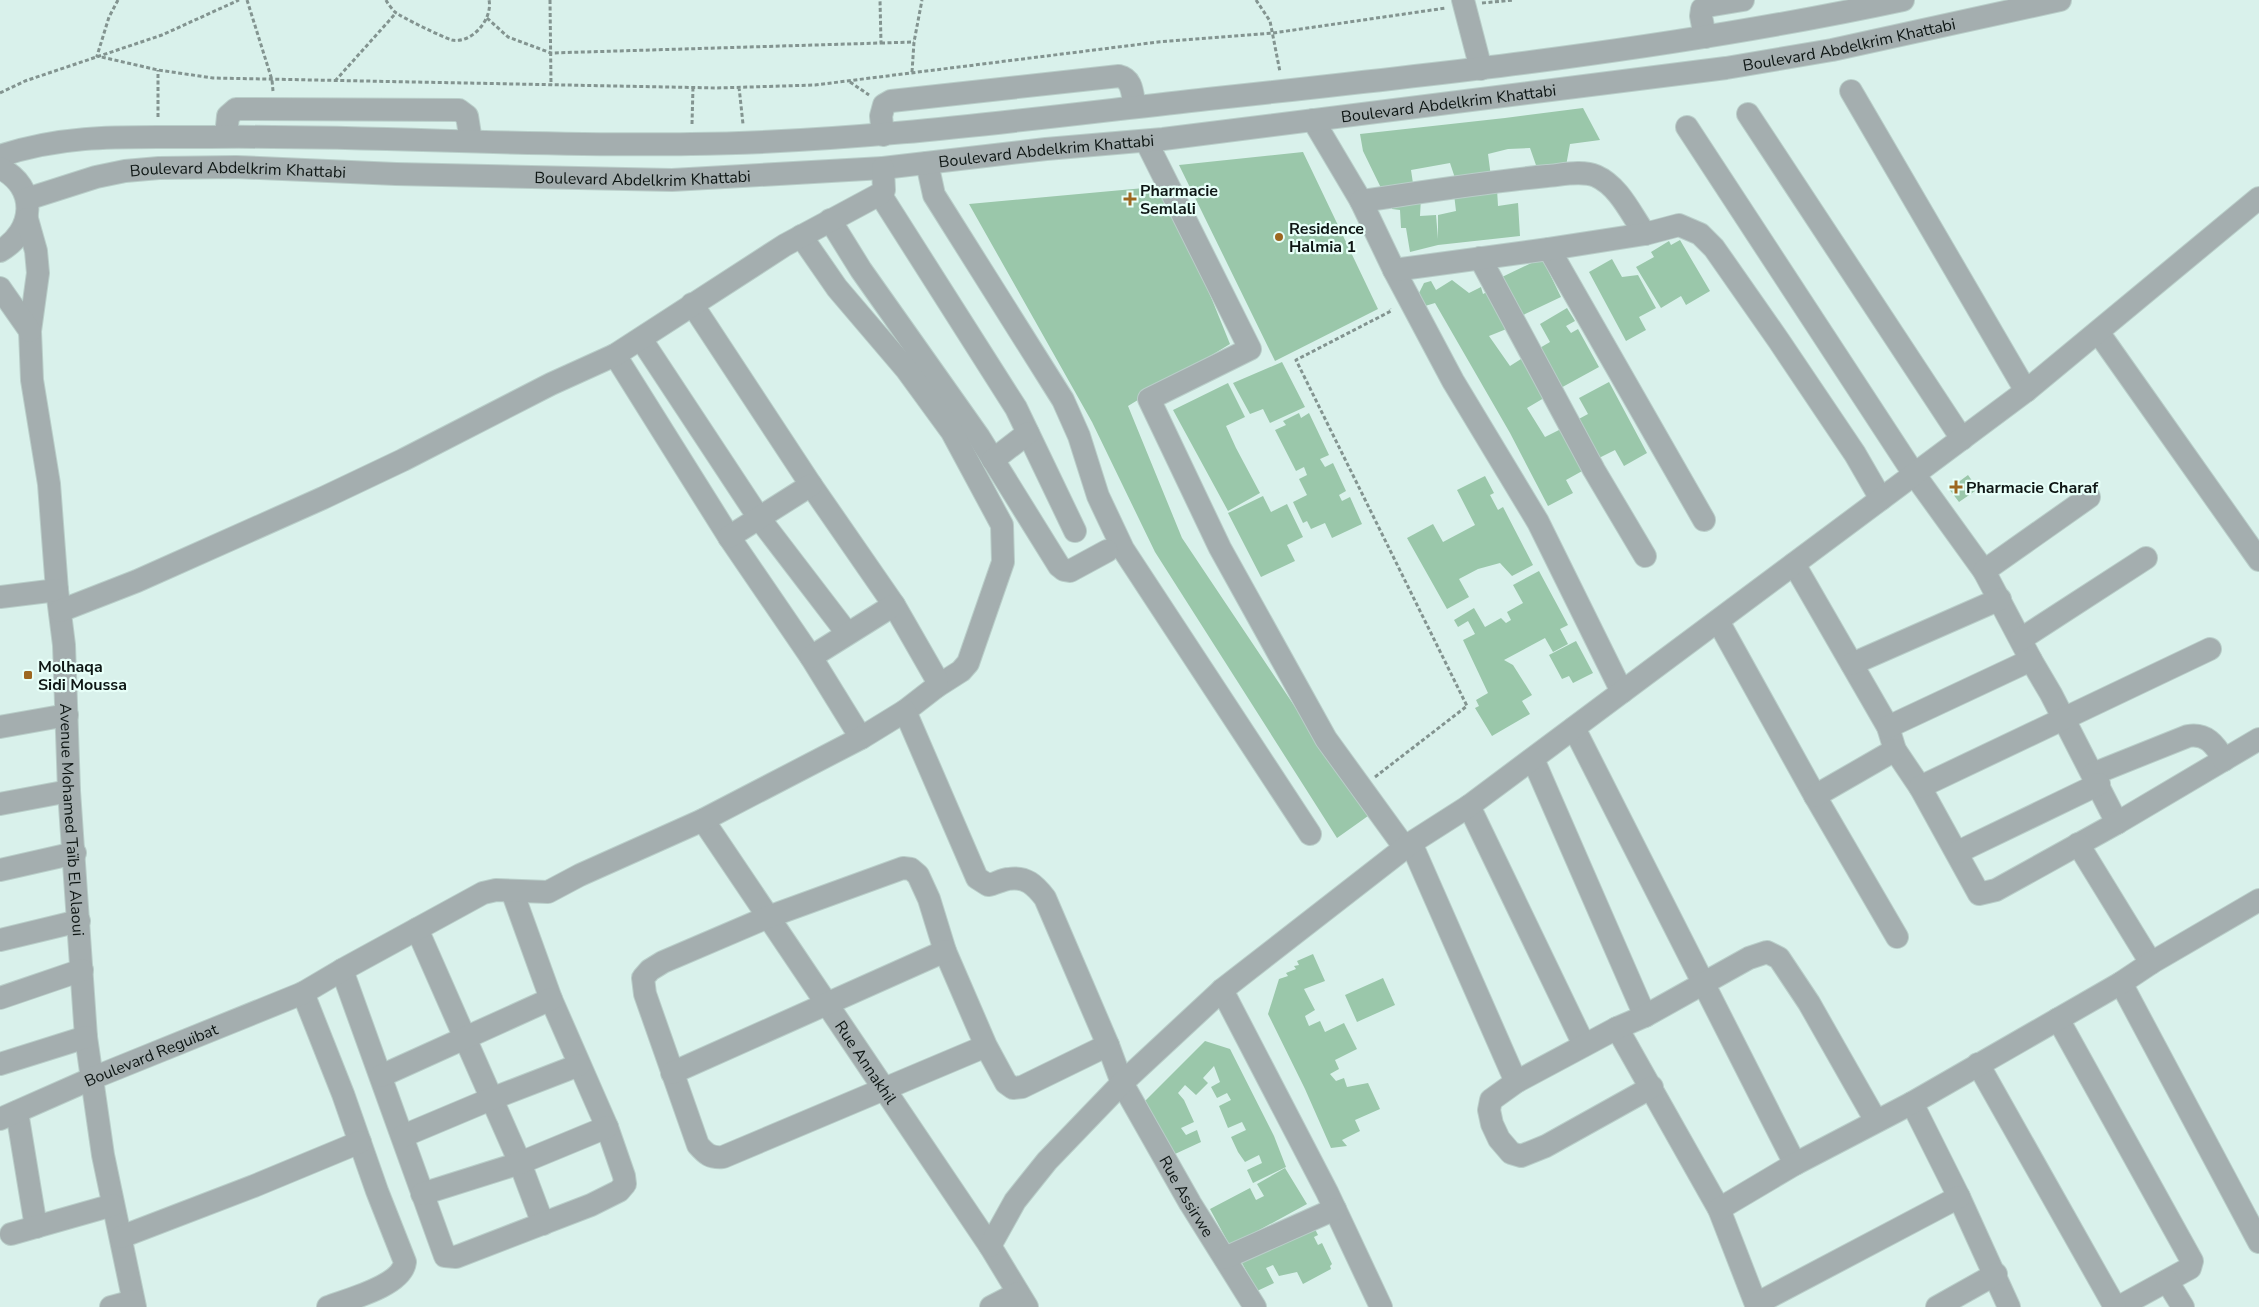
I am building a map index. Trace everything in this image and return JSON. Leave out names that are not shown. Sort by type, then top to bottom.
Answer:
[{"type":"street","points":[[1705,37],[1700,16],[1702,9],[1708,6],[1743,0]]},
{"type":"street","name":"Boulevard Abdelkrim Khattabi","points":[[0,156],[25,148],[67,140],[158,136],[692,144],[883,135],[1481,69],[1705,37],[1903,0]]},
{"type":"street","name":"Boulevard Abdelkrim Khattabi","points":[[27,209],[96,177],[133,170],[236,167],[396,174],[672,180],[883,168],[1046,148],[1146,141],[1726,68],[1832,50],[2060,0]]},
{"type":"street","points":[[1464,3],[1481,69]]},
{"type":"street","points":[[1402,110],[1428,101],[1463,96],[1470,88],[1468,77],[1458,72]]},
{"type":"street","points":[[883,135],[881,116],[884,105],[891,101],[1119,76],[1126,77],[1130,82],[1135,107]]},
{"type":"street","points":[[1851,91],[2026,391]]},
{"type":"street","points":[[226,136],[228,116],[236,109],[459,110],[467,116],[471,141]]},
{"type":"street","points":[[1748,114],[1962,438]]},
{"type":"street","points":[[1313,120],[1361,202],[1394,270],[1454,381],[1538,522],[1622,692]]},
{"type":"street","points":[[1687,127],[1914,474],[1984,571],[2096,779],[2117,823]]},
{"type":"street","points":[[264,168],[265,137]]},
{"type":"street","points":[[1146,141],[1250,349],[1149,399],[1220,548],[1326,739],[1361,787],[1408,845],[1516,1082]]},
{"type":"street","points":[[927,163],[934,195],[1063,400],[1079,436],[1098,496],[1123,548],[1310,834]]},
{"type":"street","name":"Avenue Mohamed Taïb El Alaoui","points":[[0,168],[15,178],[27,209],[36,251],[38,273],[30,331],[32,380],[49,484],[64,645],[69,791],[75,853],[86,1038],[113,1205],[134,1304]]},
{"type":"street","points":[[0,597],[59,601],[146,578],[403,460],[551,384],[615,355],[801,236],[880,194],[884,190],[883,168]]},
{"type":"street","points":[[1361,202],[1506,180],[1576,174],[1594,175],[1606,182],[1619,194],[1645,234]]},
{"type":"street","points":[[880,194],[1000,383],[1028,434],[1075,531]]},
{"type":"street","points":[[0,251],[12,243],[22,232],[27,209]]},
{"type":"street","points":[[990,1246],[1009,1210],[1047,1161],[1122,1083],[1222,990],[1408,845],[1469,806],[2026,391],[2255,209]]},
{"type":"street","points":[[830,220],[861,270],[993,460],[1058,566],[1070,571],[1107,551]]},
{"type":"street","points":[[1394,270],[1549,249],[1645,234],[1679,226],[1700,234],[1714,248],[1856,454],[1881,499]]},
{"type":"street","name":"Boulevard Reguibat","points":[[9,1116],[93,1078],[303,993],[483,893],[496,890],[548,892],[580,875],[702,820],[861,738],[906,711],[968,663],[1003,562],[1002,525],[952,432],[906,369],[836,288],[801,236]]},
{"type":"street","points":[[1549,249],[1704,520]]},
{"type":"street","points":[[1480,258],[1594,470],[1645,556]]},
{"type":"street","points":[[0,288],[30,331]]},
{"type":"street","points":[[692,304],[811,485],[894,605],[937,680],[936,688]]},
{"type":"street","points":[[0,309],[30,331]]},
{"type":"street","points":[[2098,332],[2259,560]]},
{"type":"street","points":[[641,339],[759,518],[847,633]]},
{"type":"street","points":[[615,355],[728,537],[811,657],[861,738]]},
{"type":"street","points":[[993,460],[1028,434]]},
{"type":"street","points":[[728,537],[811,485]]},
{"type":"street","points":[[1984,571],[2089,497]]},
{"type":"street","points":[[2021,639],[2146,558]]},
{"type":"street","points":[[1794,564],[1888,727],[1895,750],[1920,787],[1958,852],[1972,884],[1979,894],[1996,890],[2117,823],[2259,739]]},
{"type":"street","points":[[1852,664],[2000,599]]},
{"type":"street","points":[[811,657],[894,605]]},
{"type":"street","points":[[1718,620],[1815,796],[1897,937]]},
{"type":"street","points":[[1920,787],[2210,649]]},
{"type":"street","points":[[1888,727],[2031,660]]},
{"type":"street","name":"Rue Assirwe","points":[[906,711],[977,878],[988,885],[1023,879],[1034,884],[1045,898],[1108,1045],[1122,1083],[1190,1203],[1255,1307]]},
{"type":"street","points":[[0,727],[67,715]]},
{"type":"street","points":[[1574,728],[1795,1164]]},
{"type":"street","points":[[1958,852],[2096,779],[2188,736],[2198,734],[2206,738],[2217,747],[2224,760]]},
{"type":"street","points":[[1815,796],[1895,750]]},
{"type":"street","points":[[1533,758],[1645,1016]]},
{"type":"street","points":[[0,804],[69,791]]},
{"type":"street","points":[[1469,806],[1584,1045]]},
{"type":"street","name":"Rue Annakhil","points":[[702,820],[990,1246],[1022,1300]]},
{"type":"street","points":[[2078,844],[2151,963]]},
{"type":"street","points":[[0,870],[75,853]]},
{"type":"street","points":[[986,1046],[723,1157],[714,1158],[709,1156],[698,1145],[644,994],[642,981],[644,974],[663,962],[768,917],[878,876],[906,868],[914,871],[918,876],[929,899],[944,951],[986,1046],[1006,1083],[1015,1088],[1057,1071],[1108,1045]]},
{"type":"street","points":[[342,970],[446,1258],[456,1257],[592,1205],[623,1188],[624,1176],[607,1127],[551,999],[512,891]]},
{"type":"street","points":[[1719,1209],[1795,1164],[1912,1103],[2259,900]]},
{"type":"street","points":[[0,940],[79,922]]},
{"type":"street","points":[[417,929],[520,1162],[543,1224]]},
{"type":"street","points":[[672,1073],[826,1002],[944,951]]},
{"type":"street","points":[[1652,1088],[1530,1154],[1516,1156],[1499,1139],[1492,1124],[1489,1110],[1491,1100],[1516,1082],[1617,1028],[1645,1016],[1758,953],[1767,952],[1776,955],[1809,1003],[1876,1121]]},
{"type":"street","points":[[0,998],[82,970]]},
{"type":"street","points":[[2120,983],[2259,1242]]},
{"type":"street","points":[[1222,990],[1335,1209],[1381,1307]]},
{"type":"street","points":[[303,993],[343,1094],[377,1191],[404,1255],[404,1267],[397,1278],[389,1283],[328,1307]]},
{"type":"street","points":[[381,1076],[551,999]]},
{"type":"street","points":[[2058,1019],[2192,1261],[2190,1268],[2119,1307]]},
{"type":"street","points":[[1617,1028],[1719,1209],[1757,1306],[1960,1198]]},
{"type":"street","points":[[0,1064],[86,1038]]},
{"type":"street","points":[[1978,1064],[2115,1307]]},
{"type":"street","points":[[403,1136],[491,1099],[579,1066]]},
{"type":"street","points":[[1912,1103],[1960,1198],[1996,1274],[2009,1307]]},
{"type":"street","points":[[9,1116],[36,1227]]},
{"type":"street","points":[[422,1194],[520,1162],[607,1127]]},
{"type":"street","points":[[121,1237],[254,1186],[360,1142]]},
{"type":"street","points":[[11,1234],[113,1205]]},
{"type":"street","points":[[1225,1258],[1335,1209]]},
{"type":"street","points":[[1937,1307],[1996,1274]]},
{"type":"street","points":[[2167,1281],[2183,1307]]},
{"type":"street","points":[[992,1307],[1022,1300]]},
{"type":"street","points":[[111,1307],[134,1304]]},
{"type":"path","points":[[97,56],[109,18],[118,0]]},
{"type":"path","points":[[0,93],[25,81],[162,35],[239,0]]},
{"type":"path","points":[[247,0],[272,80],[275,109]]},
{"type":"path","points":[[386,0],[396,13],[452,40],[467,38],[479,29],[487,18],[489,0]]},
{"type":"path","points":[[550,0],[551,84]]},
{"type":"path","points":[[880,0],[881,43]]},
{"type":"path","points":[[912,72],[914,42],[922,0]]},
{"type":"path","points":[[1256,0],[1270,21],[1283,91]]},
{"type":"path","points":[[97,56],[158,70],[213,78],[693,87],[815,85],[1158,42],[1272,33],[1464,3],[1514,0]]},
{"type":"path","points":[[335,81],[396,13]]},
{"type":"path","points":[[487,18],[508,37],[551,53],[914,42]]},
{"type":"path","points":[[158,70],[158,136]]},
{"type":"path","points":[[692,144],[693,87]]},
{"type":"path","points":[[739,87],[744,142]]},
{"type":"path","points":[[1361,787],[1468,706],[1296,360],[1391,310],[1387,301]]},
{"type":"building","points":[[1583,108],[1600,140],[1570,144],[1566,166],[1537,168],[1530,148],[1508,149],[1488,154],[1491,177],[1455,178],[1450,163],[1411,170],[1414,190],[1381,188],[1363,151],[1360,134],[1505,118]]},
{"type":"building","name":"Residence Halmia 1","points":[[1303,152],[1378,309],[1275,361],[1179,165]]},
{"type":"building","points":[[1166,186],[1230,344],[1128,406],[1182,538],[1368,816],[1337,838],[1155,552],[1092,422],[969,204]]},
{"type":"building","points":[[1497,189],[1498,206],[1518,203],[1520,236],[1438,245],[1410,252],[1406,228],[1401,228],[1400,210],[1392,209],[1392,200],[1421,197],[1420,216],[1436,215],[1438,239],[1438,215],[1456,211],[1454,194]]},
{"type":"building","points":[[1680,240],[1710,291],[1686,305],[1681,296],[1661,308],[1636,267],[1654,257],[1651,252],[1669,241],[1671,245]]},
{"type":"building","points":[[1542,258],[1561,297],[1521,316],[1502,277]]},
{"type":"building","points":[[1612,259],[1622,277],[1638,275],[1656,308],[1639,317],[1646,330],[1626,341],[1589,272]]},
{"type":"building","points":[[1452,280],[1469,293],[1481,287],[1483,294],[1487,292],[1509,328],[1489,336],[1510,366],[1521,359],[1544,398],[1527,408],[1545,437],[1561,429],[1584,470],[1566,480],[1573,493],[1548,506],[1510,433],[1435,303],[1425,306],[1419,293],[1424,283],[1431,281],[1436,290]]},
{"type":"building","points":[[1567,308],[1575,321],[1566,326],[1571,333],[1578,329],[1599,367],[1557,390],[1538,349],[1550,342],[1540,324]]},
{"type":"building","points":[[1282,362],[1305,407],[1270,423],[1263,409],[1250,414],[1233,383]]},
{"type":"building","points":[[1609,382],[1647,453],[1624,466],[1615,450],[1595,460],[1575,421],[1588,414],[1579,398]]},
{"type":"building","points":[[1228,383],[1245,417],[1226,426],[1260,493],[1228,511],[1173,410]]},
{"type":"building","points":[[1299,413],[1301,418],[1309,413],[1329,455],[1320,459],[1325,467],[1333,463],[1346,491],[1339,495],[1342,501],[1350,497],[1362,524],[1332,538],[1325,523],[1311,529],[1307,521],[1303,523],[1293,502],[1307,495],[1299,479],[1307,475],[1304,467],[1296,471],[1275,430],[1286,425],[1283,421]]},
{"type":"building","points":[[1968,475],[1978,489],[1959,502],[1949,489]]},
{"type":"building","points":[[1485,476],[1494,493],[1490,495],[1498,510],[1503,507],[1533,565],[1512,576],[1500,563],[1478,569],[1459,579],[1469,597],[1447,609],[1407,538],[1433,524],[1443,542],[1475,525],[1457,490]]},
{"type":"building","points":[[1263,496],[1271,512],[1287,504],[1303,537],[1287,545],[1295,561],[1261,577],[1228,513]]},
{"type":"building","points":[[1539,571],[1568,625],[1560,629],[1568,644],[1553,652],[1545,638],[1504,660],[1513,665],[1532,695],[1522,701],[1530,714],[1492,736],[1475,708],[1479,706],[1476,700],[1488,693],[1463,640],[1475,634],[1468,621],[1458,627],[1454,620],[1474,608],[1485,627],[1501,618],[1506,623],[1511,620],[1507,612],[1523,603],[1513,585]]},
{"type":"building","points":[[1576,641],[1593,673],[1573,683],[1569,676],[1562,679],[1549,655]]},
{"type":"building","points":[[1313,954],[1325,981],[1304,989],[1315,1010],[1305,1016],[1309,1026],[1320,1021],[1325,1032],[1344,1023],[1357,1049],[1335,1060],[1339,1069],[1330,1074],[1336,1081],[1344,1078],[1347,1087],[1368,1083],[1380,1109],[1355,1120],[1360,1131],[1342,1140],[1347,1146],[1331,1148],[1305,1089],[1268,1014],[1279,979],[1288,976],[1286,973],[1296,969],[1294,966],[1299,965],[1297,961]]},
{"type":"building","points":[[1383,978],[1395,1005],[1357,1022],[1345,995]]},
{"type":"building","points":[[1205,1041],[1230,1049],[1274,1136],[1286,1167],[1253,1183],[1247,1170],[1262,1163],[1259,1155],[1245,1162],[1238,1152],[1231,1137],[1246,1130],[1242,1122],[1228,1128],[1219,1106],[1231,1100],[1227,1093],[1217,1098],[1211,1087],[1220,1082],[1214,1066],[1203,1078],[1208,1083],[1196,1095],[1185,1085],[1178,1093],[1184,1100],[1194,1122],[1181,1128],[1186,1135],[1197,1130],[1201,1142],[1175,1154],[1145,1101]]},
{"type":"building","points":[[1285,1168],[1307,1204],[1230,1246],[1210,1209],[1250,1188],[1256,1200],[1264,1196],[1257,1184]]},
{"type":"building","points":[[1315,1229],[1318,1235],[1314,1237],[1318,1245],[1322,1243],[1332,1264],[1330,1266],[1331,1269],[1303,1284],[1297,1272],[1279,1276],[1273,1265],[1266,1268],[1274,1283],[1257,1291],[1242,1263],[1276,1244]]},
{"type":"place","name":"Pharmacie Semlali","points":[[1130,199]]},
{"type":"place","name":"Residence Halmia 1","points":[[1279,237]]},
{"type":"place","name":"Pharmacie Charaf","points":[[1956,487]]},
{"type":"place","name":"Molhaqa Sidi Moussa","points":[[28,675]]}]
